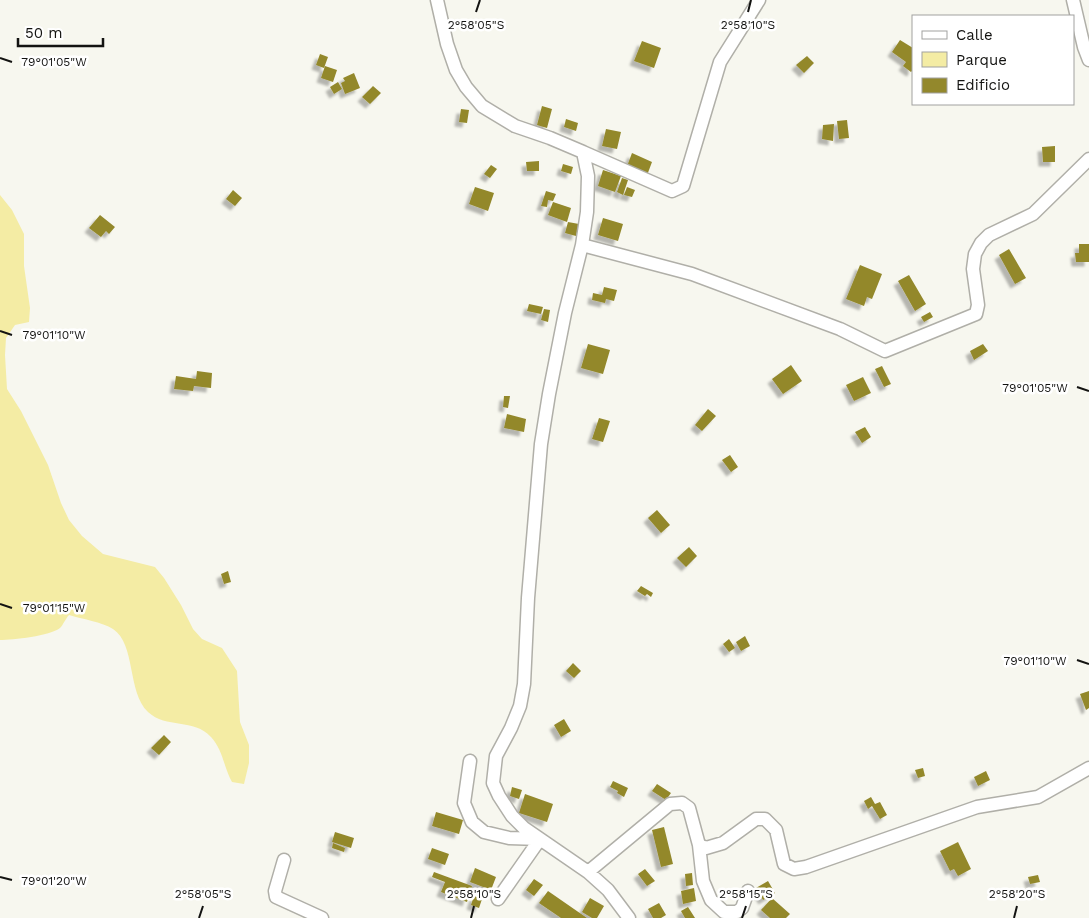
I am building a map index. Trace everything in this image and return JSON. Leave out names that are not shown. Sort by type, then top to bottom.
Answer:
[{"type":"street","points":[[437,0],[447,44],[456,70],[466,87],[482,106],[515,126],[550,138],[672,190],[683,186],[720,62],[759,0]]},
{"type":"street","points":[[1073,0],[1089,60]]},
{"type":"street","points":[[583,152],[588,176],[587,212],[582,245],[565,313],[541,444],[528,598],[524,684],[520,706],[496,756],[493,783],[512,816],[524,828],[588,872],[608,890],[622,915]]},
{"type":"street","points":[[582,245],[692,274],[840,329],[885,351],[976,314],[978,304],[973,269],[975,254],[981,243],[990,235],[1033,214],[1089,159]]},
{"type":"street","points":[[470,761],[464,803],[472,822],[484,832],[509,838],[540,839]]},
{"type":"street","points":[[699,845],[706,848],[724,842],[756,819],[765,818],[776,830],[784,864],[794,869],[806,867],[977,807],[1038,796],[1089,768]]},
{"type":"street","points":[[588,872],[670,804],[682,803],[689,808],[699,845],[704,881],[711,900],[724,912],[737,912],[742,908],[748,891]]},
{"type":"street","points":[[498,899],[540,839]]},
{"type":"street","points":[[284,860],[274,891],[276,897],[322,918]]},
{"type":"green space","points":[[0,195],[12,210],[24,234],[24,266],[30,308],[29,322],[15,325],[6,338],[7,389],[21,411],[48,465],[69,520],[82,536],[103,554],[155,567],[181,605],[193,629],[202,639],[222,648],[237,671],[240,722],[249,745],[249,763],[244,784],[232,782],[215,742],[204,731],[197,727],[163,720],[148,712],[141,703],[137,693],[125,645],[113,629],[69,615],[60,628],[55,631],[31,637],[0,640]]},
{"type":"building","points":[[900,40],[912,47],[911,72],[903,66],[906,62],[892,52]]},
{"type":"building","points":[[642,41],[661,48],[654,68],[634,61]]},
{"type":"building","points":[[320,54],[328,57],[324,68],[316,65]]},
{"type":"building","points":[[807,56],[814,63],[804,73],[796,65]]},
{"type":"building","points":[[325,66],[337,70],[333,82],[321,78]]},
{"type":"building","points":[[354,73],[360,88],[345,94],[341,83],[345,81],[343,78]]},
{"type":"building","points":[[338,82],[342,89],[334,94],[330,87]]},
{"type":"building","points":[[373,86],[381,93],[370,104],[362,97]]},
{"type":"building","points":[[542,106],[552,109],[547,128],[537,125]]},
{"type":"building","points":[[461,109],[469,110],[467,123],[459,122]]},
{"type":"building","points":[[566,119],[578,123],[576,131],[564,127]]},
{"type":"building","points":[[847,120],[849,138],[839,139],[837,121]]},
{"type":"building","points":[[834,124],[833,141],[822,139],[823,125]]},
{"type":"building","points":[[606,129],[621,132],[617,149],[602,146]]},
{"type":"building","points":[[1055,146],[1055,162],[1043,162],[1042,147]]},
{"type":"building","points":[[632,153],[652,162],[646,178],[626,169]]},
{"type":"building","points":[[539,161],[539,171],[527,171],[526,162]]},
{"type":"building","points":[[563,164],[573,167],[571,174],[561,171]]},
{"type":"building","points":[[491,165],[497,169],[490,178],[484,174]]},
{"type":"building","points":[[603,170],[621,176],[615,192],[598,186]]},
{"type":"building","points":[[622,178],[628,180],[623,195],[617,192]]},
{"type":"building","points":[[475,187],[494,193],[488,211],[469,204]]},
{"type":"building","points":[[627,187],[635,190],[632,197],[624,195]]},
{"type":"building","points":[[233,190],[242,198],[235,206],[226,199]]},
{"type":"building","points":[[546,191],[556,194],[553,201],[548,200],[547,207],[541,206]]},
{"type":"building","points":[[553,202],[571,208],[567,222],[548,215]]},
{"type":"building","points":[[100,215],[115,227],[109,234],[106,231],[101,237],[89,228]]},
{"type":"building","points":[[603,218],[623,224],[618,241],[598,235]]},
{"type":"building","points":[[568,222],[579,224],[576,236],[565,233]]},
{"type":"building","points":[[1079,244],[1089,244],[1089,262],[1076,262],[1075,253],[1079,253]]},
{"type":"building","points":[[1009,249],[1026,278],[1015,284],[999,255]]},
{"type":"building","points":[[860,265],[882,274],[872,299],[867,297],[864,306],[846,299]]},
{"type":"building","points":[[909,275],[926,304],[915,311],[898,281]]},
{"type":"building","points":[[604,287],[617,290],[614,301],[606,299],[605,303],[592,300],[593,293],[602,295]]},
{"type":"building","points":[[529,304],[543,307],[541,314],[527,311]]},
{"type":"building","points":[[544,309],[550,310],[548,322],[541,320]]},
{"type":"building","points":[[930,312],[933,317],[924,322],[921,317]]},
{"type":"building","points":[[588,344],[610,350],[603,374],[581,368]]},
{"type":"building","points":[[983,344],[988,351],[974,360],[970,351]]},
{"type":"building","points":[[791,365],[802,381],[783,394],[772,379]]},
{"type":"building","points":[[882,366],[891,384],[884,387],[875,369]]},
{"type":"building","points":[[197,371],[212,373],[211,388],[194,386],[193,391],[174,389],[176,376],[196,379]]},
{"type":"building","points":[[863,377],[871,393],[854,401],[846,385]]},
{"type":"building","points":[[504,396],[510,396],[508,408],[503,407]]},
{"type":"building","points":[[708,409],[716,416],[702,431],[695,425]]},
{"type":"building","points":[[507,414],[526,419],[524,432],[504,428]]},
{"type":"building","points":[[599,418],[610,421],[603,442],[592,439]]},
{"type":"building","points":[[865,427],[871,437],[862,443],[855,432]]},
{"type":"building","points":[[730,455],[738,467],[731,472],[722,460]]},
{"type":"building","points":[[657,510],[670,525],[661,533],[648,518]]},
{"type":"building","points":[[689,547],[697,556],[686,567],[677,558]]},
{"type":"building","points":[[228,571],[231,582],[224,584],[221,574]]},
{"type":"building","points":[[641,586],[653,593],[651,597],[637,591]]},
{"type":"building","points":[[745,636],[750,646],[741,651],[736,642]]},
{"type":"building","points":[[729,639],[735,648],[729,652],[723,644]]},
{"type":"building","points":[[573,663],[581,671],[574,678],[566,671]]},
{"type":"building","points":[[1089,691],[1089,708],[1086,710],[1080,694]]},
{"type":"building","points":[[564,719],[571,731],[561,737],[554,725]]},
{"type":"building","points":[[164,735],[171,742],[159,755],[151,748]]},
{"type":"building","points":[[923,768],[925,776],[918,778],[915,770]]},
{"type":"building","points":[[986,771],[990,780],[978,786],[974,777]]},
{"type":"building","points":[[613,781],[628,788],[624,797],[610,787]]},
{"type":"building","points":[[657,784],[671,793],[666,800],[652,791]]},
{"type":"building","points":[[512,787],[522,790],[519,799],[510,796]]},
{"type":"building","points":[[525,794],[553,804],[547,822],[519,813]]},
{"type":"building","points":[[871,797],[875,804],[880,802],[887,815],[880,819],[872,806],[868,809],[864,801]]},
{"type":"building","points":[[436,812],[463,820],[459,834],[432,826]]},
{"type":"building","points":[[664,827],[673,864],[661,867],[652,830]]},
{"type":"building","points":[[335,832],[354,838],[351,848],[332,842]]},
{"type":"building","points":[[958,842],[971,869],[958,876],[954,869],[950,871],[940,851]]},
{"type":"building","points":[[333,843],[345,848],[344,852],[332,848]]},
{"type":"building","points":[[432,848],[449,854],[445,865],[428,859]]},
{"type":"building","points":[[475,868],[496,877],[491,890],[470,882]]},
{"type":"building","points":[[645,869],[655,881],[647,886],[638,874]]},
{"type":"building","points":[[434,872],[472,886],[467,902],[441,892],[445,882],[432,877]]},
{"type":"building","points":[[692,873],[693,885],[686,886],[685,874]]},
{"type":"building","points":[[1038,875],[1040,882],[1030,884],[1028,877]]},
{"type":"building","points":[[534,879],[543,885],[534,896],[526,890]]},
{"type":"building","points":[[768,881],[775,893],[763,900],[756,888]]},
{"type":"building","points":[[694,888],[696,901],[683,904],[681,891]]},
{"type":"building","points":[[548,891],[587,918],[561,918],[539,903]]},
{"type":"building","points":[[474,896],[482,899],[479,908],[471,905]]},
{"type":"building","points":[[590,898],[604,906],[597,918],[592,918],[582,912]]},
{"type":"building","points":[[772,898],[790,914],[786,918],[770,918],[761,910]]},
{"type":"building","points":[[659,903],[666,915],[661,918],[653,918],[648,909]]},
{"type":"building","points":[[688,907],[695,918],[685,918],[681,911]]}]
